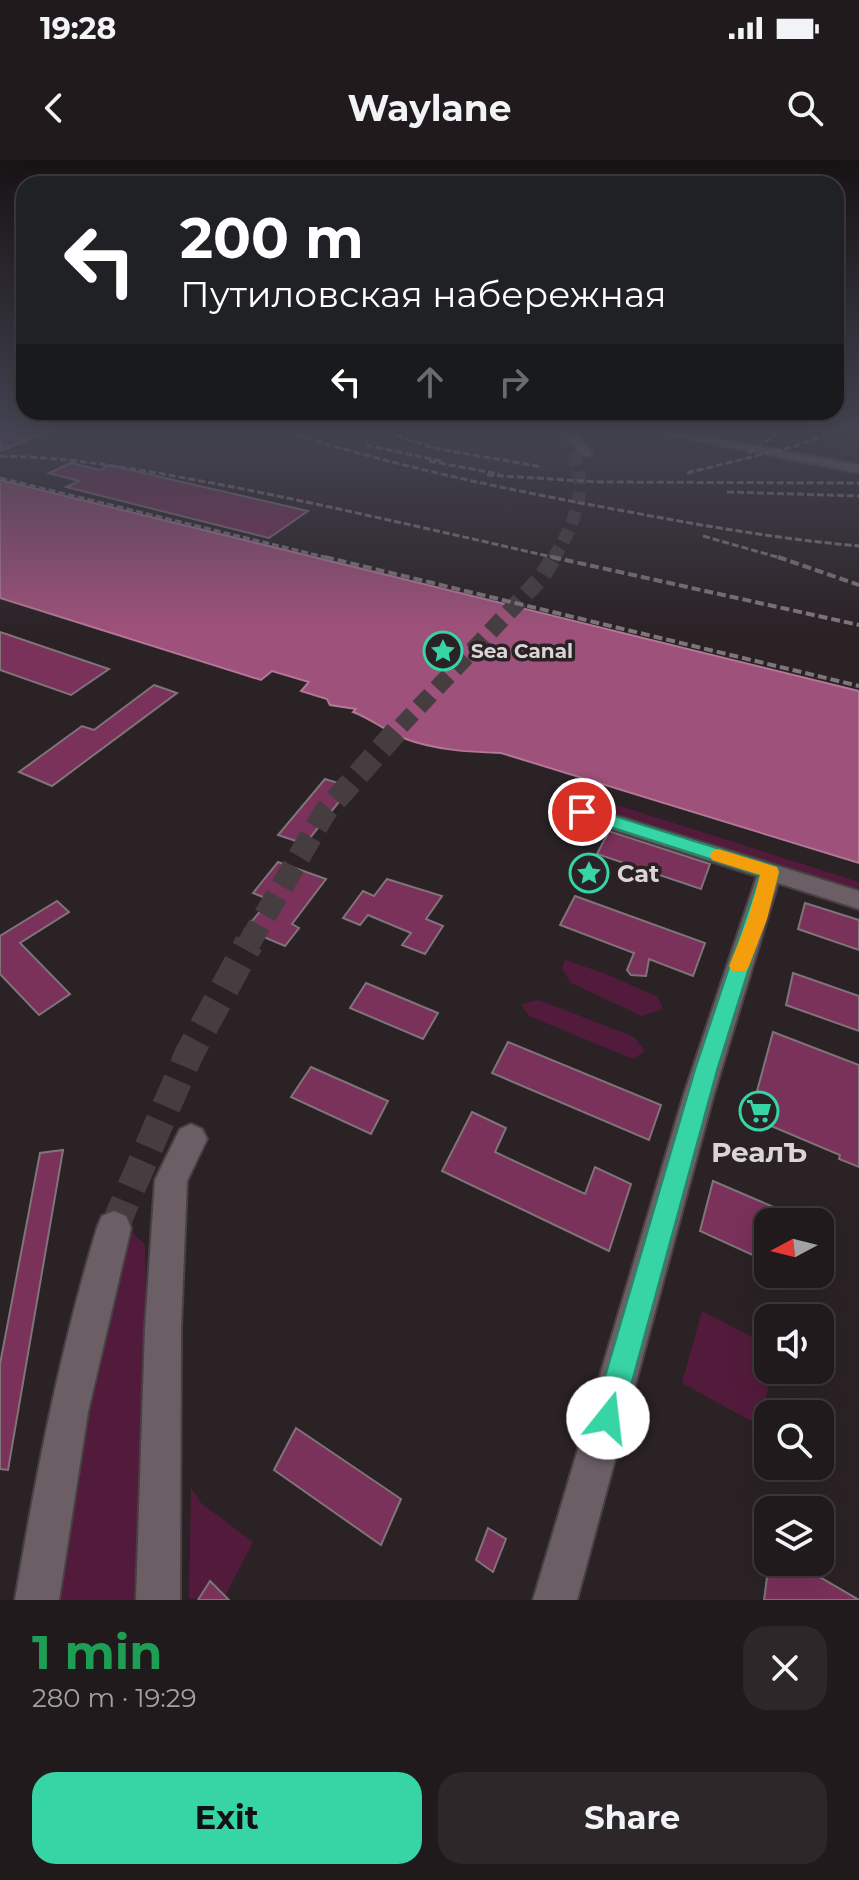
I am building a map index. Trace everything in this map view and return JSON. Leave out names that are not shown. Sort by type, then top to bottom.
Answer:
[{"type":"street","points":[[582,812],[859,900]]},
{"type":"street","points":[[555,1600],[707,1066],[770,872]]},
{"type":"street","points":[[158,1600],[163,1328],[171,1180],[191,1139]]},
{"type":"street","points":[[37,1600],[70,1392],[114,1228]]},
{"type":"shaded area","name":"Sea Canal","points":[[0,496],[66,496],[859,691],[859,863],[501,753],[452,750],[415,742],[353,712],[356,709],[330,705],[327,699],[301,691],[309,682],[272,671],[261,680],[0,598]]},
{"type":"shaded area","points":[[604,801],[859,882],[859,890],[600,808]]},
{"type":"shaded area","points":[[565,960],[658,997],[663,1009],[642,1016],[571,983],[562,968]]},
{"type":"shaded area","points":[[539,1000],[634,1037],[645,1051],[633,1059],[529,1016],[521,1004]]},
{"type":"shaded area","points":[[128,1228],[145,1245],[146,1306],[134,1600],[55,1600],[71,1478]]},
{"type":"shaded area","points":[[702,1311],[754,1338],[754,1384],[769,1384],[766,1400],[754,1400],[754,1423],[682,1383]]},
{"type":"shaded area","points":[[191,1488],[201,1503],[253,1542],[225,1596],[189,1599]]},
{"type":"building","points":[[103,496],[244,496],[308,511],[269,538]]},
{"type":"building","points":[[0,632],[109,669],[71,695],[0,670]]},
{"type":"building","points":[[154,685],[177,693],[52,786],[19,772],[82,726],[94,730]]},
{"type":"building","points":[[325,779],[351,787],[305,844],[278,835]]},
{"type":"building","points":[[609,831],[710,864],[701,889],[597,854]]},
{"type":"building","points":[[278,862],[326,879],[292,924],[299,928],[285,946],[245,929],[270,900],[253,893]]},
{"type":"building","points":[[387,879],[442,896],[426,919],[443,926],[425,954],[402,945],[411,933],[368,915],[360,925],[343,918],[363,891],[374,896]]},
{"type":"building","points":[[575,896],[705,943],[693,976],[649,959],[646,976],[631,975],[627,970],[634,953],[560,925]]},
{"type":"building","points":[[57,901],[69,912],[20,943],[70,994],[39,1015],[0,974],[0,936]]},
{"type":"building","points":[[805,903],[859,920],[859,950],[798,929]]},
{"type":"building","points":[[793,973],[859,996],[859,1031],[786,1005]]},
{"type":"building","points":[[366,983],[438,1013],[423,1039],[350,1008]]},
{"type":"building","points":[[773,1032],[859,1065],[859,1167],[839,1159],[840,1155],[750,1117]]},
{"type":"building","points":[[508,1042],[661,1105],[649,1140],[492,1073]]},
{"type":"building","points":[[311,1067],[388,1101],[371,1134],[291,1097]]},
{"type":"building","points":[[472,1112],[506,1128],[495,1152],[585,1194],[595,1167],[631,1184],[609,1251],[442,1171]]},
{"type":"building","points":[[63,1150],[8,1470],[0,1469],[0,1364],[40,1153]]},
{"type":"building","points":[[713,1181],[776,1208],[754,1208],[754,1256],[700,1231]]},
{"type":"building","points":[[296,1428],[401,1499],[381,1545],[274,1470]]},
{"type":"building","points":[[488,1528],[506,1539],[493,1572],[476,1560]]},
{"type":"building","points":[[767,1576],[818,1576],[859,1600],[764,1600]]},
{"type":"building","points":[[210,1581],[229,1600],[198,1600]]},
{"type":"tunnel","points":[[553,559],[570,526],[579,496]]},
{"type":"tunnel","points":[[401,726],[541,578],[554,557]]},
{"type":"tunnel","points":[[248,945],[325,812],[403,724]]},
{"type":"tunnel","points":[[114,1228],[189,1054],[249,943]]},
{"type":"railway","points":[[75,496],[333,559]]},
{"type":"railway","points":[[280,496],[560,559]]},
{"type":"railway","points":[[544,496],[739,531],[859,546]]},
{"type":"railway","points":[[703,536],[783,559]]},
{"type":"railway","points":[[325,557],[859,686]]},
{"type":"railway","points":[[552,557],[560,559]]},
{"type":"railway","points":[[778,557],[783,559]]},
{"type":"railway","points":[[560,559],[859,625]]},
{"type":"railway","points":[[783,559],[859,585]]},
{"type":"slow traffic","points":[[718,855],[770,872],[739,966]]},
{"type":"place","name":"Sea Canal","points":[[443,651]]},
{"type":"place","name":"Cat","points":[[589,873]]},
{"type":"place","name":"РеалЪ","points":[[759,1111]]},
{"type":"route","points":[[582,812],[770,872],[687,1133],[608,1418]]}]
